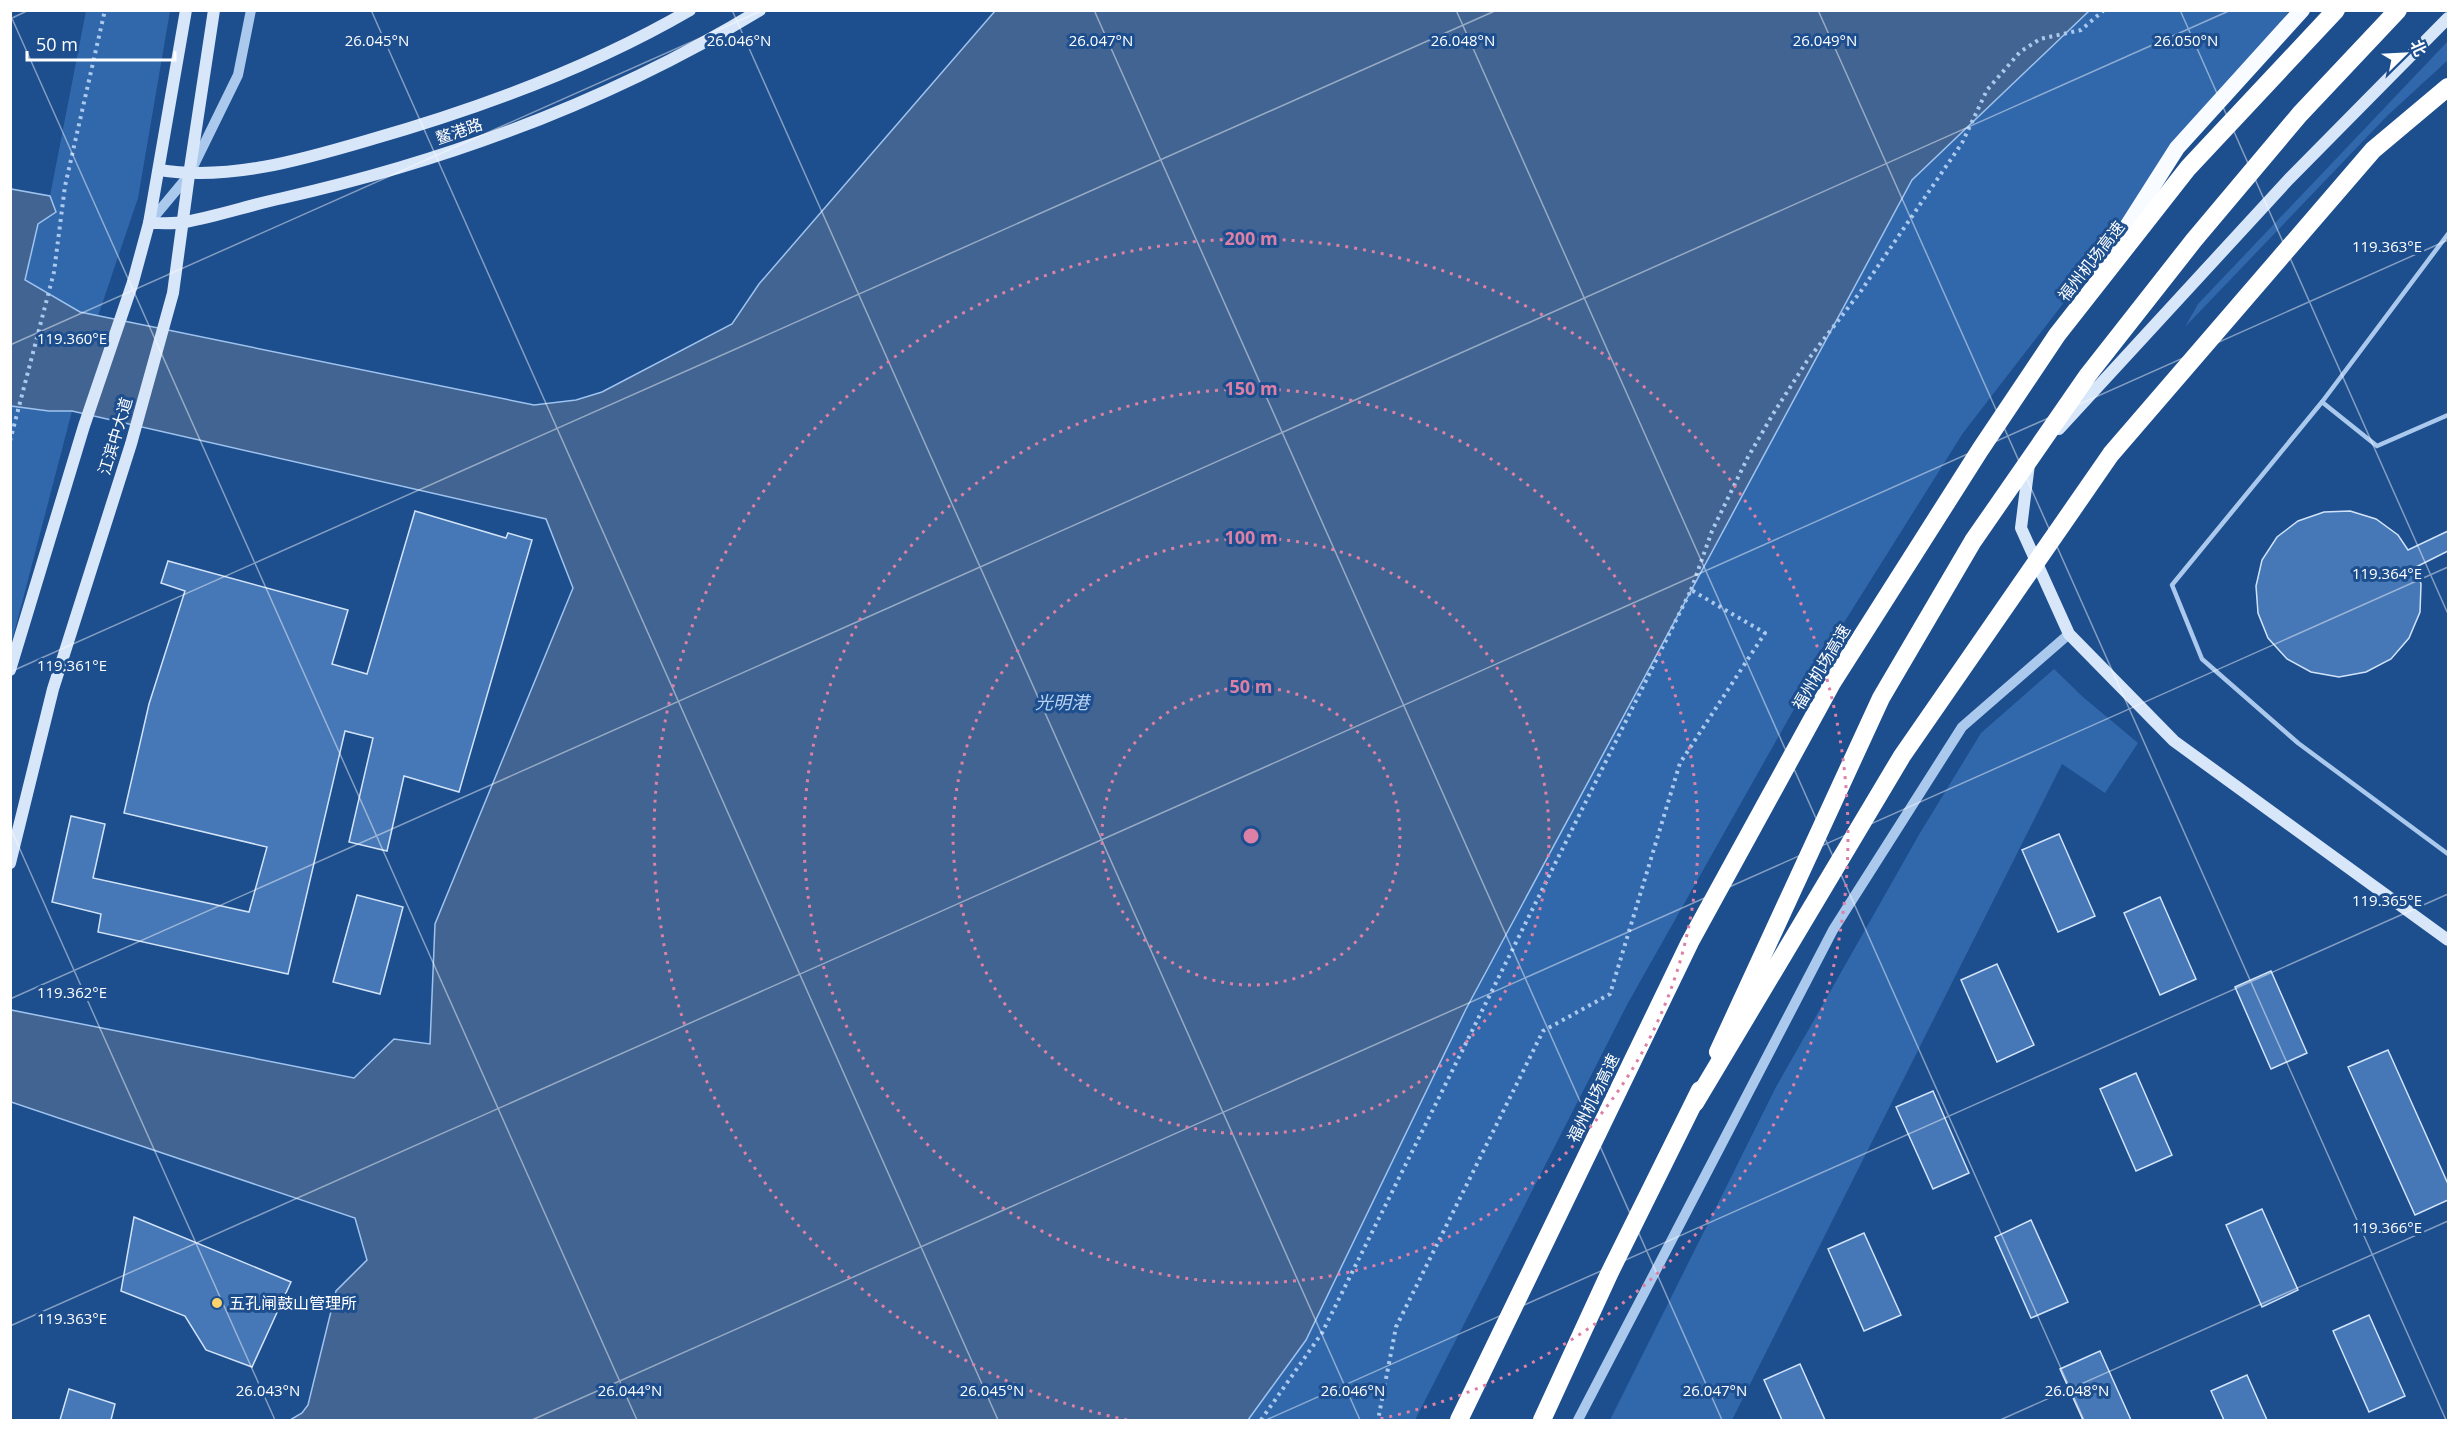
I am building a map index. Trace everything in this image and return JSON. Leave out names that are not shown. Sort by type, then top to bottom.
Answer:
[{"type":"highway","points":[[2058,335],[2177,148],[2302,10]]},
{"type":"highway","name":"福州机场高速","points":[[1459,1420],[1690,942],[1832,683],[1980,450],[2058,335],[2188,168],[2336,10]]},
{"type":"highway","points":[[1542,1420],[1610,1272],[1695,1103],[1881,698],[1973,541],[2088,375],[2194,240],[2300,114],[2398,10]]},
{"type":"highway","points":[[1695,1103],[1902,756],[2111,454],[2373,150],[2448,87]]},
{"type":"main road","name":"江滨中大道","points":[[10,670],[84,426],[126,304],[149,223],[186,10]]},
{"type":"main road","name":"江滨中大道","points":[[10,863],[53,689],[131,444],[173,293],[214,10]]},
{"type":"main road","name":"鳌港路","points":[[159,170],[189,175],[255,170],[335,150],[475,108],[615,49],[690,10]]},
{"type":"main road","name":"鳌港路","points":[[149,223],[184,222],[355,181],[479,142],[612,90],[669,62],[760,10]]},
{"type":"main road","points":[[2448,18],[2289,179],[2029,462],[2021,528],[2069,634],[2174,741],[2448,940]]},
{"type":"street","points":[[149,223],[189,175],[238,75],[252,10]]},
{"type":"street","points":[[1578,1420],[1833,930],[1962,727],[2069,634]]},
{"type":"lane","points":[[2448,234],[2322,402],[2172,585],[2202,659],[2298,743],[2448,854]]},
{"type":"lane","points":[[2322,402],[2377,446],[2448,415]]},
{"type":"path","points":[[10,441],[54,272],[65,186],[105,10]]},
{"type":"path","points":[[1261,1420],[1322,1333],[1691,590],[1712,531],[1758,440],[1807,361],[1861,291],[1962,143],[1987,90],[2020,52],[2040,39],[2081,30],[2104,10]]},
{"type":"path","points":[[1378,1420],[1396,1327],[1543,1031],[1610,994],[1680,763],[1765,633],[1691,590]]},
{"type":"shaded area","points":[[86,11],[170,11],[138,198],[98,316],[80,312],[24,280],[38,224],[56,212],[50,196]]},
{"type":"shaded area","points":[[2089,11],[2289,11],[1963,433],[1833,640],[1628,1003],[1415,1420],[1248,1420],[1306,1340],[1466,1009],[1912,180]]},
{"type":"shaded area","points":[[2448,41],[2448,60],[2387,116],[2185,327],[2198,304]]},
{"type":"shaded area","points":[[11,406],[49,411],[72,411],[11,645]]},
{"type":"shaded area","points":[[2054,669],[2083,697],[2138,743],[2105,793],[2062,764],[1732,1420],[1610,1420],[1776,1087],[1920,833],[1981,733]]},
{"type":"water","name":"光明港","points":[[995,11],[2089,11],[1912,180],[1466,1009],[1306,1340],[1248,1420],[290,1420],[302,1413],[308,1405],[336,1291],[367,1260],[355,1218],[11,1102],[11,1010],[354,1078],[394,1039],[430,1044],[435,924],[573,588],[546,519],[72,411],[49,411],[11,406],[11,189],[50,196],[56,212],[38,224],[25,280],[80,312],[534,405],[576,400],[602,392],[732,324],[759,284]]},
{"type":"building","points":[[415,511],[506,538],[508,533],[532,540],[459,792],[404,776],[387,851],[349,842],[373,738],[345,731],[288,974],[98,932],[101,914],[52,902],[71,816],[105,824],[93,878],[249,912],[267,847],[124,813],[149,704],[185,591],[161,583],[168,561],[348,610],[332,664],[367,674]]},
{"type":"building","points":[[2350,511],[2376,519],[2398,535],[2408,550],[2448,531],[2448,551],[2416,567],[2421,584],[2420,612],[2409,638],[2391,659],[2366,672],[2339,677],[2311,672],[2287,659],[2268,638],[2258,613],[2256,586],[2262,560],[2277,537],[2298,521],[2324,512]]},
{"type":"building","points":[[2059,834],[2095,916],[2058,932],[2022,850]]},
{"type":"building","points":[[357,895],[403,907],[380,994],[333,982]]},
{"type":"building","points":[[2160,897],[2196,979],[2160,995],[2124,913]]},
{"type":"building","points":[[1997,964],[2034,1045],[1997,1062],[1961,980]]},
{"type":"building","points":[[2271,971],[2307,1053],[2271,1069],[2235,987]]},
{"type":"building","points":[[2388,1050],[2448,1184],[2448,1200],[2415,1215],[2348,1067]]},
{"type":"building","points":[[2136,1073],[2172,1155],[2136,1171],[2100,1089]]},
{"type":"building","points":[[1933,1091],[1969,1173],[1933,1189],[1896,1107]]},
{"type":"building","points":[[2262,1209],[2298,1290],[2262,1307],[2226,1225]]},
{"type":"building","name":"五孔闸鼓山管理所","points":[[134,1217],[291,1282],[252,1367],[206,1350],[185,1316],[121,1291]]},
{"type":"building","points":[[2031,1220],[2068,1302],[2031,1318],[1995,1237]]},
{"type":"building","points":[[1864,1233],[1901,1315],[1864,1331],[1828,1249]]},
{"type":"building","points":[[2369,1315],[2405,1396],[2369,1412],[2333,1331]]},
{"type":"building","points":[[2100,1351],[2131,1420],[2083,1420],[2060,1369]]},
{"type":"building","points":[[1800,1364],[1825,1420],[1782,1420],[1764,1380]]},
{"type":"building","points":[[2247,1375],[2267,1420],[2224,1420],[2211,1391]]},
{"type":"building","points":[[69,1389],[115,1404],[111,1420],[60,1420]]},
{"type":"place","name":"五孔闸鼓山管理所","points":[[217,1303]]}]
